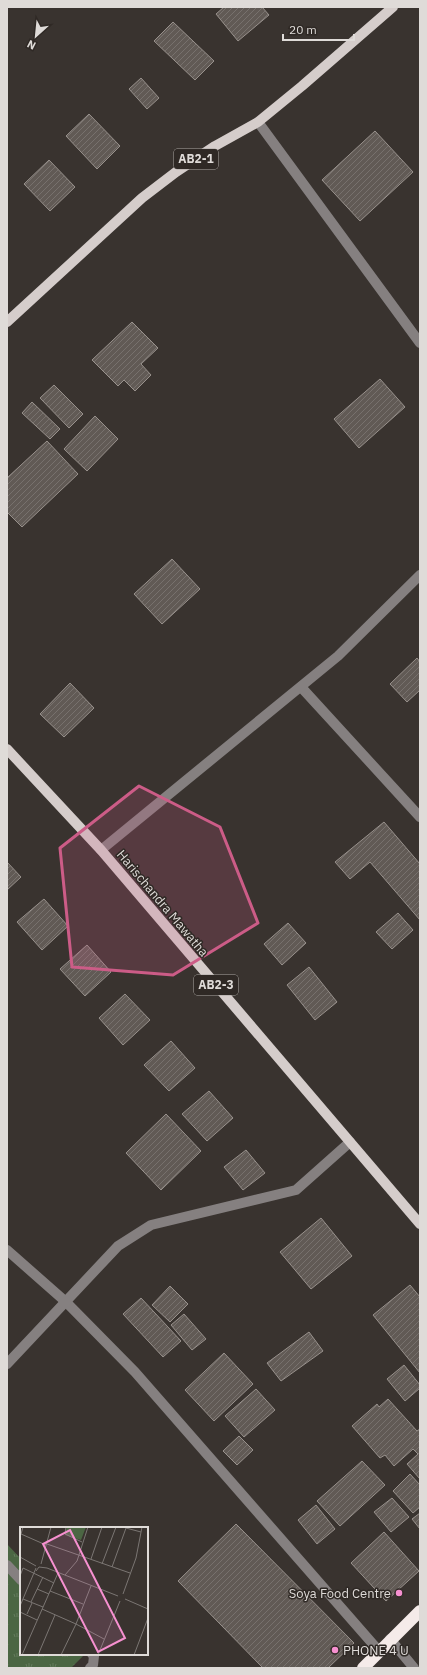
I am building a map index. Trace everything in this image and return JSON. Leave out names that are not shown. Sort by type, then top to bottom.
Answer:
[{"type":"highway","points":[[363,1668],[390,1639],[420,1611]]},
{"type":"main road","name":"AB2-1","points":[[7,322],[142,198],[182,168],[215,146],[258,122],[314,76],[393,7]]},
{"type":"main road","name":"Harischandra Mawatha","points":[[7,749],[101,850],[420,1224]]},
{"type":"street","points":[[258,122],[420,343]]},
{"type":"street","points":[[101,850],[338,656],[420,575]]},
{"type":"street","points":[[301,687],[420,817]]},
{"type":"street","points":[[7,1364],[118,1246],[151,1225],[296,1190],[350,1142]]},
{"type":"street","points":[[7,1250],[66,1302],[135,1372],[379,1651]]},
{"type":"street","points":[[7,1565],[20,1579]]},
{"type":"street","points":[[390,1639],[414,1668]]},
{"type":"street","points":[[90,1668],[92,1665],[93,1655]]},
{"type":"highlighted area","points":[[139,786],[220,827],[258,923],[173,975],[72,967],[60,848]]},
{"type":"green space","points":[[7,1544],[20,1558],[20,1655],[84,1655],[71,1668],[7,1668]]},
{"type":"building","points":[[224,7],[262,7],[269,15],[238,41],[216,14]]},
{"type":"building","points":[[173,22],[214,61],[195,80],[154,41]]},
{"type":"building","points":[[141,78],[159,98],[147,109],[129,89]]},
{"type":"building","points":[[89,114],[120,146],[97,169],[66,136]]},
{"type":"building","points":[[375,131],[413,172],[360,221],[322,180]]},
{"type":"building","points":[[49,160],[75,187],[50,211],[24,184]]},
{"type":"building","points":[[132,322],[158,348],[141,364],[151,375],[135,391],[124,380],[118,386],[92,360]]},
{"type":"building","points":[[380,379],[405,407],[359,448],[334,419]]},
{"type":"building","points":[[54,385],[83,414],[69,428],[40,398]]},
{"type":"building","points":[[32,402],[60,429],[50,439],[22,413]]},
{"type":"building","points":[[95,416],[118,439],[87,471],[64,449]]},
{"type":"building","points":[[47,441],[78,474],[22,527],[7,512],[7,478]]},
{"type":"building","points":[[172,559],[200,589],[162,624],[134,594]]},
{"type":"building","points":[[417,658],[420,662],[420,690],[407,702],[390,684]]},
{"type":"building","points":[[70,683],[94,708],[64,737],[40,714]]},
{"type":"building","points":[[384,822],[420,864],[420,920],[370,862],[350,879],[335,862]]},
{"type":"building","points":[[7,862],[21,877],[7,890]]},
{"type":"building","points":[[44,899],[68,926],[42,950],[17,922]]},
{"type":"building","points":[[398,913],[413,930],[392,949],[376,932]]},
{"type":"building","points":[[288,923],[306,943],[282,965],[264,944]]},
{"type":"building","points":[[87,945],[111,972],[85,996],[60,969]]},
{"type":"building","points":[[309,967],[337,1002],[315,1020],[287,985]]},
{"type":"building","points":[[125,994],[150,1020],[123,1045],[99,1018]]},
{"type":"building","points":[[171,1041],[195,1068],[169,1091],[144,1065]]},
{"type":"building","points":[[209,1091],[233,1118],[207,1141],[182,1114]]},
{"type":"building","points":[[166,1114],[201,1151],[161,1190],[126,1153]]},
{"type":"building","points":[[246,1150],[265,1173],[243,1190],[224,1167]]},
{"type":"building","points":[[321,1218],[352,1256],[311,1289],[280,1252]]},
{"type":"building","points":[[410,1285],[420,1297],[420,1373],[373,1315]]},
{"type":"building","points":[[170,1286],[188,1304],[170,1322],[152,1305]]},
{"type":"building","points":[[141,1298],[181,1341],[163,1357],[123,1314]]},
{"type":"building","points":[[184,1314],[206,1339],[192,1350],[171,1325]]},
{"type":"building","points":[[309,1332],[323,1351],[281,1381],[267,1363]]},
{"type":"building","points":[[224,1353],[253,1384],[214,1421],[185,1390]]},
{"type":"building","points":[[404,1365],[420,1385],[420,1388],[405,1401],[387,1379]]},
{"type":"building","points":[[256,1389],[275,1410],[244,1437],[225,1416]]},
{"type":"building","points":[[388,1399],[417,1431],[420,1429],[420,1479],[407,1464],[418,1454],[413,1449],[394,1466],[385,1455],[380,1458],[352,1426],[377,1404],[379,1407]]},
{"type":"building","points":[[239,1436],[253,1450],[237,1465],[223,1451]]},
{"type":"building","points":[[362,1461],[385,1485],[340,1526],[317,1501]]},
{"type":"building","points":[[410,1474],[420,1485],[420,1507],[413,1513],[393,1491]]},
{"type":"building","points":[[392,1498],[409,1517],[391,1532],[374,1512]]},
{"type":"building","points":[[316,1505],[335,1529],[317,1544],[298,1520]]},
{"type":"building","points":[[420,1513],[420,1529],[412,1519]]},
{"type":"building","points":[[236,1524],[354,1643],[328,1668],[263,1668],[178,1581]]},
{"type":"building","points":[[384,1532],[419,1571],[386,1601],[351,1563]]},
{"type":"place","name":"Soya Food Centre","points":[[399,1593]]},
{"type":"place","name":"PHONE 4 U","points":[[335,1650]]}]
